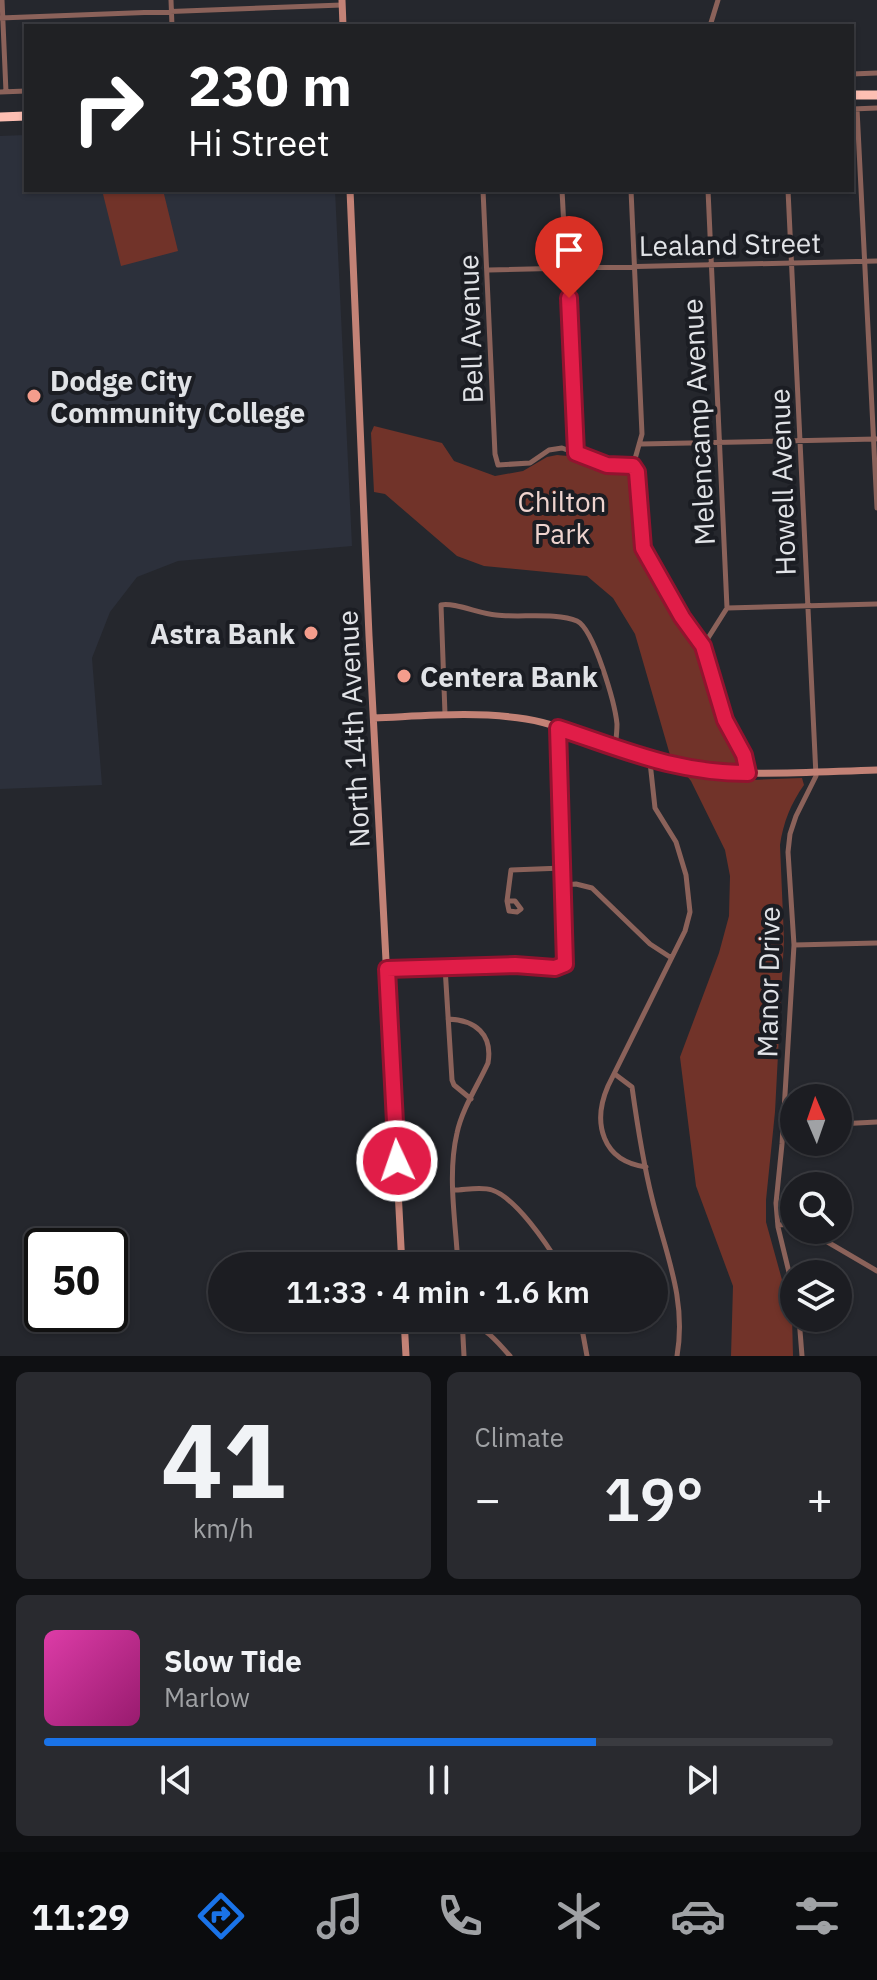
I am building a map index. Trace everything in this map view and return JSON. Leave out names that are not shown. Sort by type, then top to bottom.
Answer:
[{"type":"highway","points":[[854,95],[877,95]]},
{"type":"highway","points":[[0,117],[24,116]]},
{"type":"main road","points":[[342,2],[343,24]]},
{"type":"main road","name":"North 14th Avenue","points":[[350,192],[401,1252]]},
{"type":"main road","points":[[374,718],[445,715],[526,719],[650,761],[700,770],[748,773],[877,770]]},
{"type":"main road","points":[[405,1332],[406,1356]]},
{"type":"street","points":[[2,0],[3,92],[24,91]]},
{"type":"street","points":[[171,0],[172,24]]},
{"type":"street","points":[[711,24],[718,0]]},
{"type":"street","points":[[2,18],[342,2]]},
{"type":"street","points":[[854,74],[877,73]]},
{"type":"street","points":[[877,108],[855,109],[867,261],[877,508]]},
{"type":"street","name":"Bell Avenue","points":[[483,192],[498,465],[530,463],[549,450],[562,448],[576,453]]},
{"type":"street","points":[[562,192],[576,453],[607,465],[633,466]]},
{"type":"street","points":[[631,192],[641,444],[633,466]]},
{"type":"street","name":"Melencamp Avenue","points":[[708,192],[727,608]]},
{"type":"street","name":"Howell Avenue","points":[[788,192],[816,772]]},
{"type":"street","name":"Lealand Street","points":[[489,270],[877,261]]},
{"type":"street","points":[[641,444],[876,439]]},
{"type":"street","points":[[633,466],[637,472],[643,548],[682,617],[703,646],[725,720],[744,755],[748,773]]},
{"type":"street","points":[[445,715],[440,607],[443,604],[500,616],[566,618],[583,625],[594,646],[617,722],[615,749]]},
{"type":"street","points":[[703,646],[727,608],[877,604]]},
{"type":"street","points":[[387,969],[562,966],[566,958],[558,728]]},
{"type":"street","points":[[646,1167],[617,1156],[602,1133],[601,1103],[685,931],[690,912],[681,855],[655,808],[650,761]]},
{"type":"street","name":"Manor Drive","points":[[786,1084],[794,945],[788,852],[796,816],[814,784],[816,772]]},
{"type":"street","points":[[507,901],[511,870],[563,868]]},
{"type":"street","points":[[564,885],[592,888],[650,944],[670,957]]},
{"type":"street","points":[[794,945],[877,943]]},
{"type":"street","points":[[445,967],[452,1080],[471,1099]]},
{"type":"street","points":[[448,1019],[470,1022],[479,1028],[489,1046],[488,1063],[457,1130],[453,1190],[457,1252]]},
{"type":"street","points":[[616,1075],[632,1087],[653,1203],[678,1291],[680,1337],[677,1356]]},
{"type":"street","points":[[852,1123],[877,1122]]},
{"type":"street","name":"Manor Drive","points":[[780,1155],[778,1225],[786,1260]]},
{"type":"street","points":[[453,1190],[485,1189],[498,1193],[536,1231],[550,1252]]},
{"type":"street","points":[[831,1244],[877,1271]]},
{"type":"street","points":[[463,1332],[464,1356]]},
{"type":"street","points":[[487,1332],[510,1356]]},
{"type":"street","points":[[583,1332],[587,1356]]},
{"type":"street","points":[[800,1332],[802,1356]]},
{"type":"shaded area","name":"Dodge City Community College","points":[[24,135],[24,192],[335,192],[352,546],[178,561],[137,577],[110,612],[92,658],[102,785],[0,789],[0,136]]},
{"type":"green space","points":[[102,192],[163,192],[178,251],[121,266]]},
{"type":"green space","name":"Chilton Park","points":[[374,426],[442,443],[454,461],[495,476],[523,471],[547,457],[557,455],[568,456],[592,469],[628,469],[632,474],[635,539],[643,561],[662,596],[693,640],[718,720],[751,780],[802,778],[804,785],[788,814],[780,845],[784,940],[775,1112],[766,1200],[766,1222],[780,1273],[780,1332],[792,1332],[793,1356],[731,1356],[733,1286],[696,1186],[680,1057],[719,953],[729,916],[730,876],[725,850],[691,781],[670,755],[635,634],[613,598],[587,576],[484,566],[457,556],[385,494],[374,492],[371,433]]},
{"type":"place","name":"Dodge City Community College","points":[[34,396]]},
{"type":"place","name":"Astra Bank","points":[[311,633]]},
{"type":"place","name":"Centera Bank","points":[[404,676]]},
{"type":"route","points":[[397,1161],[387,969],[515,965],[555,968],[565,964],[558,728],[667,765],[748,773],[744,755],[725,720],[703,646],[682,617],[643,548],[637,472],[633,466],[607,465],[576,453],[569,298]]}]
